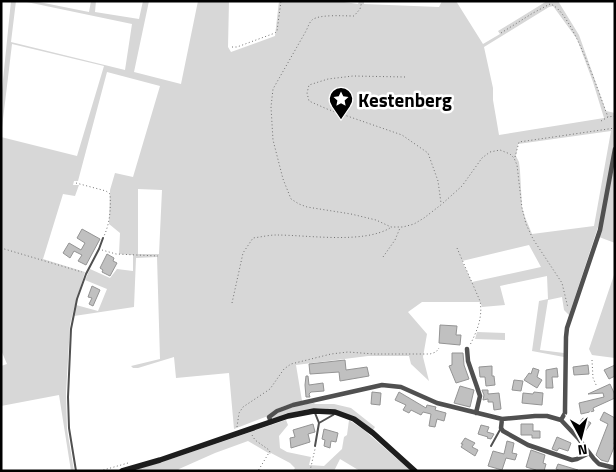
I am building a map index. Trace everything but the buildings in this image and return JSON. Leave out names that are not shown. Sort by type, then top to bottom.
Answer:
[{"type":"main road","points":[[122,471],[299,413],[314,411],[335,412],[354,419],[366,427],[415,471]]},
{"type":"street","points":[[561,420],[565,413],[567,328],[600,230],[615,149]]},
{"type":"street","points":[[467,349],[468,361],[480,396],[476,413]]},
{"type":"street","points":[[271,422],[269,418],[273,413],[292,404],[382,385],[401,387],[437,403],[502,419],[546,416],[561,420],[599,464],[615,468]]},
{"type":"street","points":[[502,419],[501,428],[528,446],[572,460],[589,453]]},
{"type":"lane","points":[[76,471],[69,428],[68,373],[71,329],[73,315],[86,274],[103,238]]},
{"type":"lane","points":[[314,411],[319,422],[315,446]]},
{"type":"lane","points":[[319,422],[333,416],[335,412]]},
{"type":"lane","points":[[491,446],[501,428]]},
{"type":"path","points":[[232,47],[237,47],[275,33],[281,1]]},
{"type":"path","points":[[362,1],[360,10],[354,16],[322,16],[310,22],[273,89],[271,107],[273,140],[283,179],[291,199],[307,207],[351,214],[376,220],[391,227],[400,227],[414,224],[442,204],[462,186],[482,158],[490,152],[500,150],[510,154],[514,158],[519,174],[522,208],[526,224],[562,282],[571,315]]},
{"type":"path","points":[[501,34],[550,4],[555,6],[576,34],[608,117]]},
{"type":"path","points":[[405,76],[353,76],[328,79],[309,85],[307,93],[309,101],[402,135],[428,153],[438,181],[442,204]]},
{"type":"path","points":[[601,121],[615,116]]},
{"type":"path","points":[[514,158],[519,142],[615,128]]},
{"type":"path","points":[[76,183],[106,191],[110,194],[109,226],[103,238]]},
{"type":"path","points":[[232,303],[243,254],[253,238],[274,235],[368,236],[391,227]]},
{"type":"path","points":[[383,257],[395,240],[400,227]]},
{"type":"path","points":[[1,248],[86,274]]},
{"type":"path","points":[[457,248],[480,306],[477,330],[467,349]]},
{"type":"path","points":[[99,249],[116,254],[158,256]]},
{"type":"path","points":[[239,433],[237,429],[239,413],[243,407],[270,389],[284,369],[291,364],[331,354],[348,352],[430,354],[440,348]]},
{"type":"path","points":[[592,360],[593,378],[598,387]]},
{"type":"path","points":[[250,429],[255,440],[270,452],[258,471]]},
{"type":"path","points":[[310,471],[315,446]]},
{"type":"shaded area","points":[[11,1],[16,1],[11,42],[125,70],[132,24],[22,1],[34,1],[89,12],[91,1],[96,1],[95,12],[139,19],[143,1],[149,1],[134,72],[181,84],[198,1],[229,1],[228,47],[231,52],[275,36],[279,1],[337,1],[358,4],[359,1],[364,1],[364,4],[439,7],[442,1],[456,1],[483,44],[500,34],[498,31],[547,1],[558,1],[579,35],[606,111],[615,113],[615,142],[601,218],[569,315],[564,310],[562,297],[548,300],[540,350],[564,353],[564,357],[532,351],[539,301],[548,299],[547,276],[500,286],[505,305],[482,307],[480,302],[422,302],[408,312],[427,334],[423,357],[429,381],[411,364],[409,356],[368,356],[296,365],[302,401],[284,406],[268,416],[234,429],[229,373],[176,378],[174,357],[133,368],[131,366],[160,359],[157,257],[136,258],[134,307],[74,316],[76,305],[98,311],[107,289],[85,280],[90,269],[110,278],[117,269],[133,271],[133,255],[119,254],[120,233],[109,224],[110,190],[115,173],[133,177],[160,86],[107,72],[78,181],[74,181],[73,185],[79,185],[75,196],[63,194],[43,259],[85,272],[70,325],[66,393],[67,429],[74,471],[71,471],[59,395],[1,406],[1,366],[7,364],[1,350],[1,137],[77,156],[104,66],[12,44],[1,136],[2,90]],"holes":[[[553,6],[577,39],[604,118],[499,135],[493,100],[493,88],[484,47]],[[611,131],[594,226],[532,234],[522,207],[519,162],[516,156],[518,144]],[[138,189],[162,190],[159,254],[138,254]],[[529,245],[541,267],[472,282],[462,261]]]},
{"type":"shaded area","points":[[615,158],[615,243],[599,237]]},
{"type":"shaded area","points":[[615,272],[615,358],[592,355],[589,349]]},
{"type":"shaded area","points":[[477,332],[505,333],[505,340],[475,339]]},
{"type":"shaded area","points":[[314,403],[334,404],[351,408],[375,427],[373,430],[347,414],[320,408],[272,418],[287,409]]},
{"type":"shaded area","points":[[286,420],[288,425],[279,436],[280,448],[287,452],[311,457],[309,465],[324,466],[342,449],[344,437],[347,435],[349,420],[364,430],[411,471],[360,471],[340,459],[334,471],[293,471],[295,468],[290,463],[248,441],[215,453],[178,471],[129,471],[162,462]]},
{"type":"place","name":"Kestenberg","points":[[341,120]]}]
